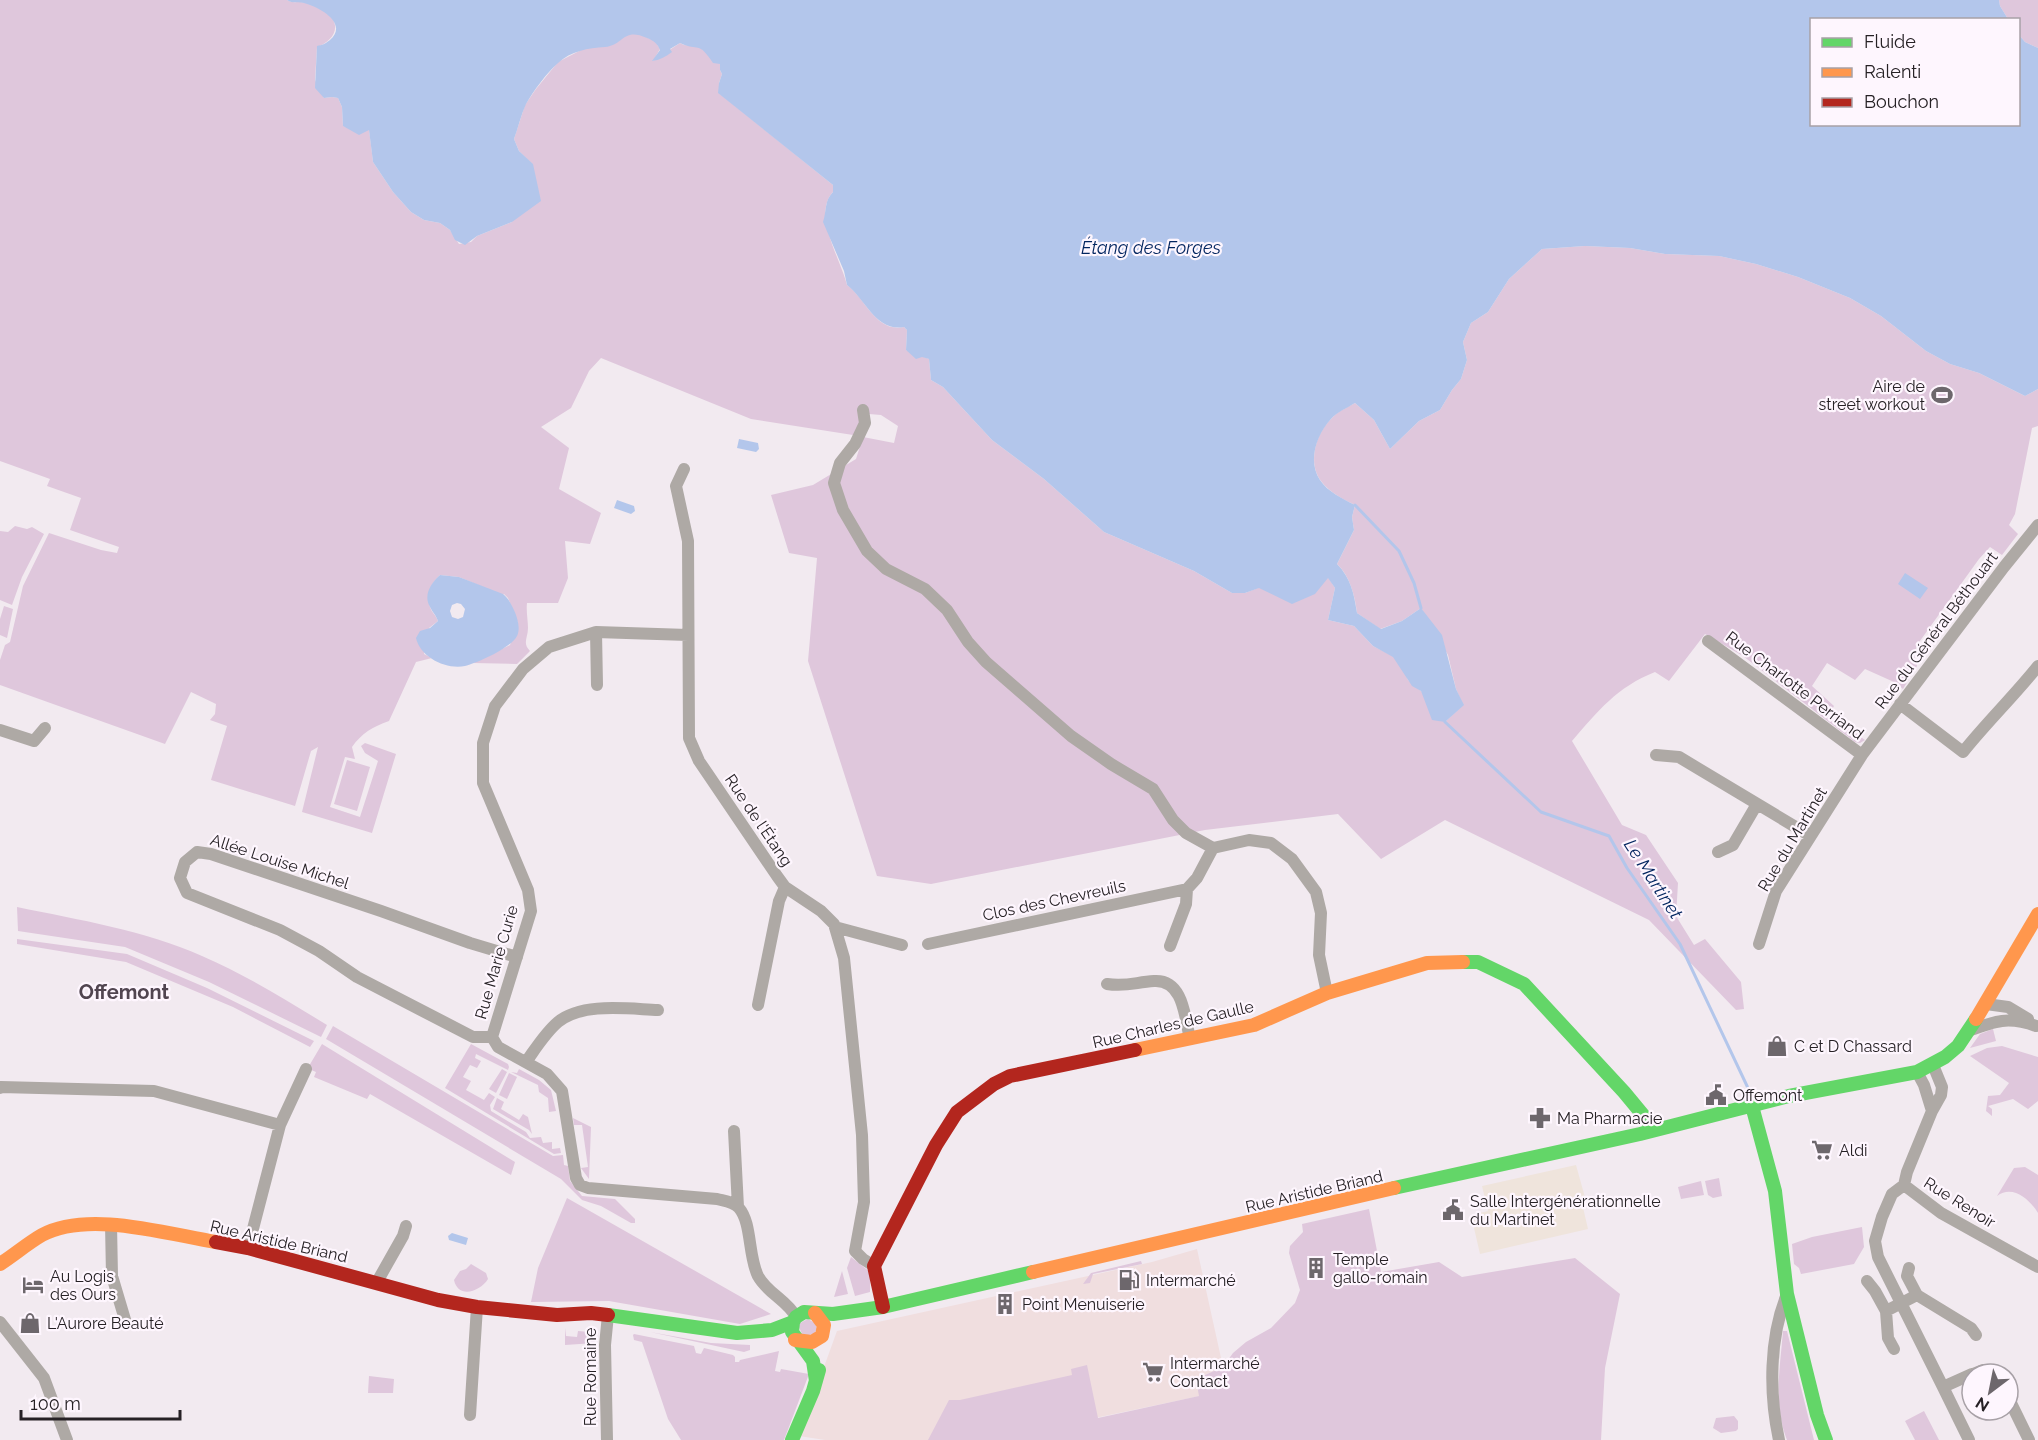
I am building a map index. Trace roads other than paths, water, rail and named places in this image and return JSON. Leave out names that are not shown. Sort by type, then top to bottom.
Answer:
[{"type":"street","points":[[864,416],[855,444],[840,462],[834,483],[843,510],[867,551],[886,569],[925,589],[947,610],[968,642],[986,662],[1071,736],[1111,764],[1153,789],[1173,820],[1186,833],[1213,849],[1249,840],[1271,843],[1292,859],[1316,892],[1321,914],[1319,955],[1327,993]]},
{"type":"street","name":"Rue de l'Étang","points":[[684,469],[676,486],[688,541],[689,738],[699,761],[785,887],[821,911],[835,927],[844,958],[862,1135],[864,1202],[855,1251],[862,1259],[874,1266]]},
{"type":"street","name":"Rue du Général Béthouart","points":[[1862,755],[2038,525]]},
{"type":"street","points":[[596,632],[597,685]]},
{"type":"street","name":"Rue Marie Curie","points":[[688,635],[596,632],[549,646],[523,669],[495,706],[483,743],[483,783],[528,890],[531,911],[492,1037],[498,1047],[548,1074],[562,1091],[576,1178],[580,1185],[588,1188],[717,1198],[738,1207]]},
{"type":"street","name":"Rue Charlotte Perriand","points":[[1708,641],[1862,755]]},
{"type":"street","points":[[1900,704],[1964,752],[1988,721],[2014,697],[2038,666]]},
{"type":"street","points":[[0,730],[34,741],[45,728]]},
{"type":"street","points":[[1656,755],[1679,757],[1809,836]]},
{"type":"street","name":"Rue du Martinet","points":[[1759,944],[1776,891],[1862,755]]},
{"type":"street","points":[[1718,852],[1732,845],[1758,804]]},
{"type":"street","points":[[1170,946],[1186,904],[1187,889],[1197,878],[1213,849]]},
{"type":"street","name":"Allée Louise Michel","points":[[492,1037],[473,1037],[357,977],[319,951],[280,930],[187,893],[180,878],[185,862],[196,852],[211,854],[517,957]]},
{"type":"street","points":[[758,1005],[779,901],[785,887]]},
{"type":"street","name":"Clos des Chevreuils","points":[[928,944],[1187,889]]},
{"type":"street","name":"Rue Aristide Briand","points":[[812,1313],[833,1314],[883,1307],[1651,1130],[1789,1096],[1917,1072],[1933,1065],[1958,1047],[1986,1004],[2038,914]]},
{"type":"street","points":[[835,927],[902,945]]},
{"type":"street","name":"Rue Charles de Gaulle","points":[[874,1266],[936,1145],[957,1112],[994,1084],[1010,1076],[1254,1025],[1327,993],[1427,963],[1478,962],[1524,984],[1624,1092],[1648,1121],[1651,1130]]},
{"type":"street","points":[[1107,984],[1122,987],[1157,980],[1170,984],[1180,996],[1190,1040]]},
{"type":"street","points":[[1986,1004],[2007,1007],[2037,1027]]},
{"type":"street","points":[[526,1062],[543,1038],[559,1021],[573,1014],[608,1008],[658,1010]]},
{"type":"street","points":[[1968,1031],[2002,1020],[2021,1021],[2037,1027]]},
{"type":"street","name":"Rue Renoir","points":[[1933,1065],[1942,1087],[1941,1095],[1932,1111],[1904,1185],[1941,1213],[2038,1267]]},
{"type":"street","points":[[248,1248],[280,1125],[306,1069]]},
{"type":"street","points":[[1917,1072],[1924,1085],[1932,1111]]},
{"type":"street","points":[[0,1088],[154,1091],[280,1125]]},
{"type":"street","points":[[1752,1106],[1775,1191],[1787,1294],[1817,1415],[1826,1440]]},
{"type":"street","points":[[734,1131],[738,1207],[744,1218],[754,1264],[767,1290],[793,1312],[792,1332],[813,1361],[816,1381]]},
{"type":"street","points":[[1904,1185],[1892,1194],[1882,1217],[1875,1241],[1878,1257],[1969,1440]]},
{"type":"street","points":[[111,1224],[112,1276],[126,1323]]},
{"type":"street","name":"Rue Aristide Briand","points":[[1,1261],[43,1235],[58,1229],[74,1225],[111,1224],[248,1248],[438,1300],[477,1307],[557,1315],[573,1320],[648,1318],[729,1332],[772,1330],[794,1320]]},
{"type":"street","points":[[377,1282],[403,1236],[406,1226]]},
{"type":"street","points":[[874,1266],[883,1307]]},
{"type":"street","points":[[1909,1268],[1907,1276],[1917,1295],[1971,1328],[1976,1335]]},
{"type":"street","points":[[1868,1281],[1886,1311],[1888,1338],[1894,1349]]},
{"type":"street","points":[[767,1290],[812,1313],[822,1321],[819,1371],[792,1440]]},
{"type":"street","points":[[1779,1440],[1771,1391],[1777,1327],[1787,1294]]},
{"type":"street","points":[[1886,1311],[1917,1295]]},
{"type":"street","points":[[470,1415],[477,1307]]},
{"type":"street","name":"Rue Aristide Briand","points":[[823,1334],[848,1319],[883,1307]]},
{"type":"street","points":[[794,1320],[804,1312],[812,1313]]},
{"type":"street","name":"Rue Aristide Briand","points":[[607,1319],[726,1341],[786,1339],[800,1342]]},
{"type":"street","name":"Rue Romaine","points":[[607,1319],[605,1345],[607,1440]]},
{"type":"street","points":[[0,1322],[44,1378],[67,1440]]},
{"type":"street","points":[[800,1342],[813,1343],[823,1334]]},
{"type":"street","points":[[1943,1387],[1960,1379]]},
{"type":"street","points":[[2020,1422],[2029,1440]]},
{"type":"water","name":"Étang des Forges","points":[[287,0],[1999,0],[2007,18],[1810,18],[1810,126],[2020,126],[2020,36],[2025,42],[2038,48],[2038,389],[2025,396],[1979,373],[1950,364],[1926,351],[1881,316],[1850,298],[1798,277],[1756,264],[1719,256],[1665,254],[1630,248],[1585,246],[1542,249],[1509,279],[1488,312],[1471,323],[1463,342],[1467,360],[1461,379],[1440,410],[1419,421],[1390,449],[1374,420],[1355,403],[1331,419],[1315,448],[1314,465],[1320,480],[1331,492],[1355,505],[1352,517],[1354,530],[1337,564],[1349,581],[1357,613],[1381,629],[1402,621],[1421,608],[1442,635],[1456,689],[1464,705],[1445,722],[1432,720],[1421,691],[1412,686],[1393,657],[1373,646],[1354,626],[1328,620],[1335,588],[1328,578],[1315,594],[1292,604],[1259,588],[1245,593],[1232,593],[1194,571],[1104,532],[1044,479],[992,440],[943,387],[931,380],[929,359],[922,357],[916,359],[906,350],[907,330],[904,327],[886,325],[879,320],[847,285],[844,271],[823,222],[827,202],[833,192],[833,185],[718,93],[722,74],[720,64],[713,63],[701,49],[680,43],[670,49],[672,52],[652,61],[660,50],[658,46],[649,39],[633,34],[611,46],[574,53],[558,63],[540,82],[526,104],[514,139],[519,151],[533,164],[541,201],[512,222],[477,236],[465,245],[455,240],[450,230],[440,223],[424,220],[411,212],[393,192],[373,162],[369,130],[359,135],[343,126],[342,107],[338,98],[324,98],[315,88],[317,46],[330,40],[336,28],[334,22],[324,12],[304,3]]},
{"type":"water","points":[[739,439],[758,443],[759,449],[756,452],[737,448]]},
{"type":"water","points":[[617,500],[634,506],[635,511],[631,514],[614,508]]},
{"type":"water","points":[[1905,573],[1928,588],[1920,599],[1898,584]]},
{"type":"water","points":[[440,575],[459,577],[503,594],[511,604],[518,622],[519,629],[514,640],[494,654],[465,666],[442,664],[428,656],[418,645],[416,638],[420,631],[430,628],[438,621],[427,598],[431,585]],"holes":[[[461,604],[465,609],[463,617],[458,619],[452,617],[450,611],[452,605]]]},
{"type":"water","points":[[452,1233],[468,1238],[466,1245],[449,1240],[448,1236]]},
{"type":"waterway","name":"Le Martinet","points":[[1355,505],[1399,551],[1414,583],[1421,608]]},
{"type":"waterway","name":"Le Martinet","points":[[1445,722],[1541,812],[1609,836],[1627,868],[1680,944],[1748,1088]]},
{"type":"place","name":"Aire de street workout","points":[[1942,395]]},
{"type":"place","name":"C et D Chassard","points":[[1777,1046]]},
{"type":"place","name":"Offemont","points":[[1716,1095]]},
{"type":"place","name":"Ma Pharmacie","points":[[1540,1118]]},
{"type":"place","name":"Aldi","points":[[1822,1150]]},
{"type":"place","name":"Salle Intergénérationnelle du Martinet","points":[[1453,1210]]},
{"type":"place","name":"Temple gallo-romain","points":[[1316,1268]]},
{"type":"place","name":"Intermarché","points":[[1129,1280]]},
{"type":"place","name":"Au Logis des Ours","points":[[33,1285]]},
{"type":"place","name":"Point Menuiserie","points":[[1005,1304]]},
{"type":"place","name":"L'Aurore Beauté","points":[[30,1323]]},
{"type":"place","name":"Intermarché Contact","points":[[1153,1372]]},
{"type":"district","name":"Offemont","points":[[124,992]]}]
